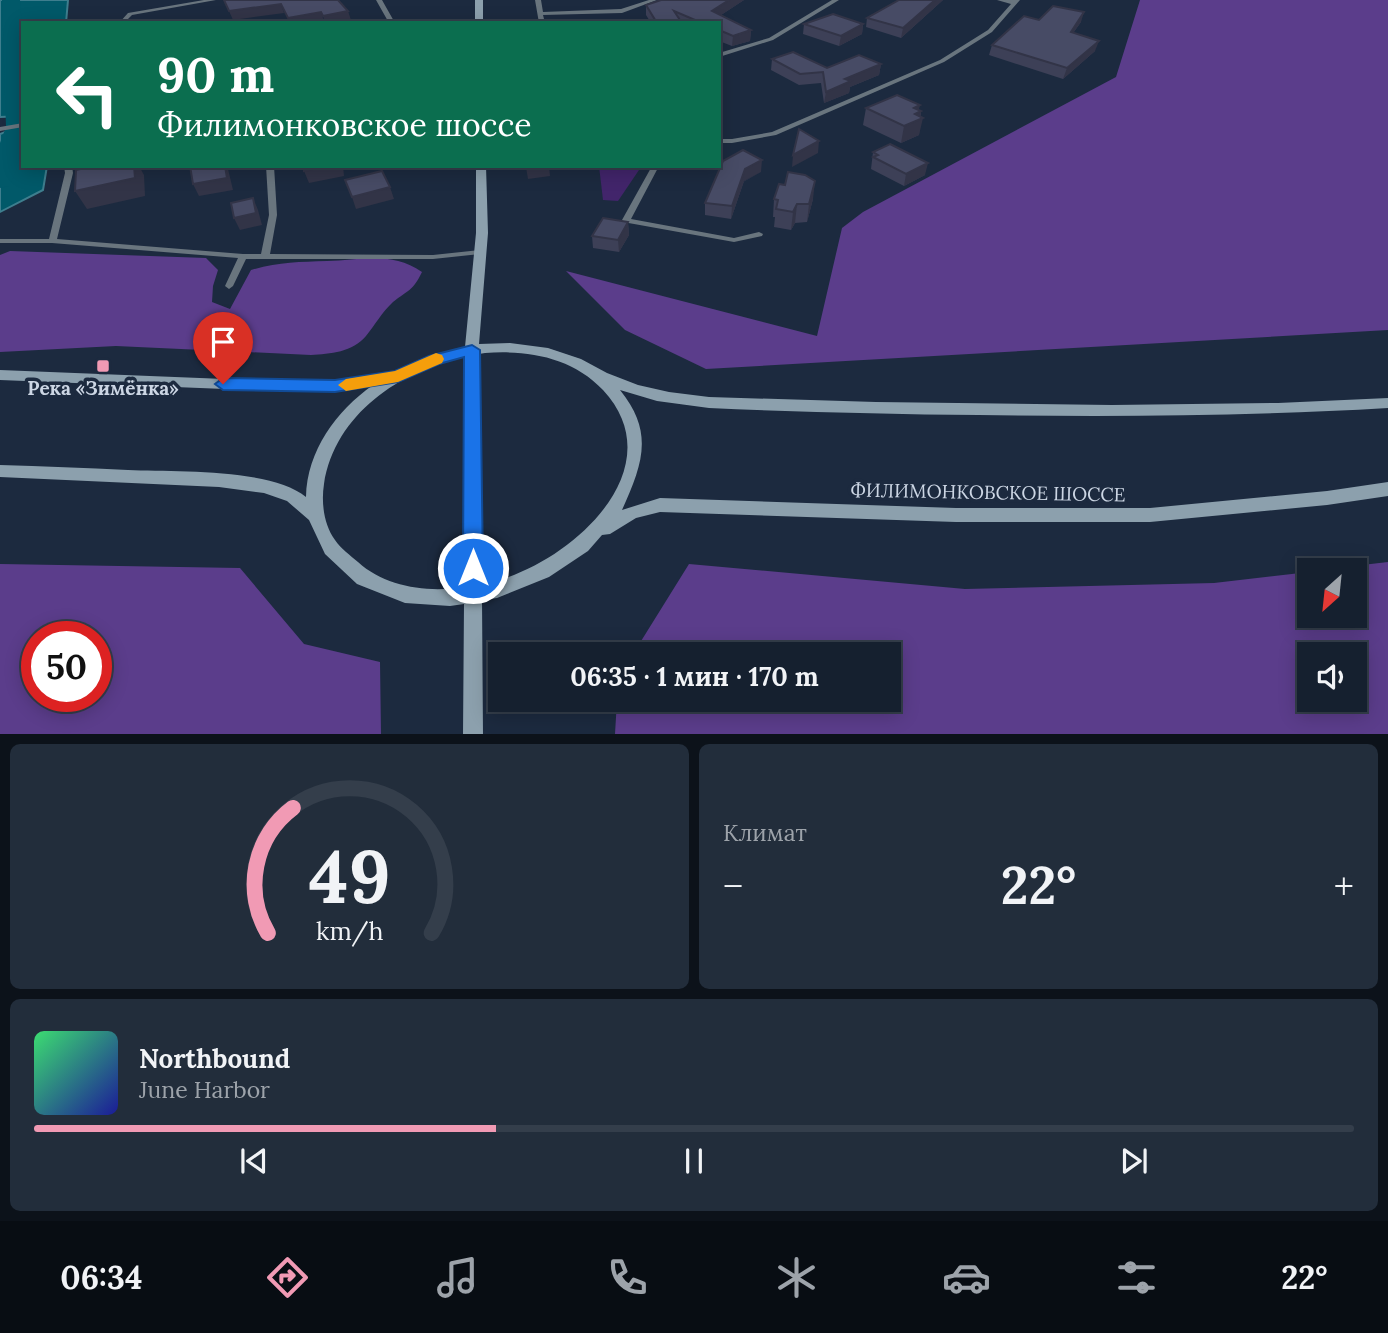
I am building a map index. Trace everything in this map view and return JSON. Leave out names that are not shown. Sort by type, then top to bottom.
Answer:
[{"type":"main road","points":[[479,21],[480,0]]},
{"type":"main road","points":[[473,734],[472,350],[480,252],[481,168]]},
{"type":"main road","name":"ФИЛИМОНКОВСКОЕ ШОССЕ","points":[[1388,403],[1325,407],[1084,411],[825,407],[692,401],[636,391],[598,376],[568,359],[532,349],[472,350],[434,359],[398,376],[365,399],[351,413],[328,445],[315,480],[316,516],[326,541],[343,563],[379,585],[423,596],[473,595],[539,575],[632,512],[660,505],[956,516],[1150,515],[1326,498],[1388,489]]},
{"type":"main road","name":"ФИЛИМОНКОВСКОЕ ШОССЕ","points":[[0,375],[303,387],[335,386],[398,376]]},
{"type":"main road","name":"ФИЛИМОНКОВСКОЕ ШОССЕ","points":[[594,536],[609,518],[624,491],[633,464],[634,447],[628,414],[617,395],[598,376]]},
{"type":"main road","name":"ФИЛИМОНКОВСКОЕ ШОССЕ","points":[[0,471],[219,481],[264,486],[293,496],[316,516]]},
{"type":"lane","points":[[123,21],[130,14],[213,0]]},
{"type":"lane","points":[[379,0],[391,21]]},
{"type":"lane","points":[[538,0],[542,21]]},
{"type":"lane","points":[[540,14],[622,11],[655,0]]},
{"type":"lane","points":[[721,54],[771,39],[836,0]]},
{"type":"lane","points":[[1000,0],[1016,1]]},
{"type":"lane","points":[[721,141],[774,134],[942,61],[990,31],[1016,1]]},
{"type":"lane","points":[[0,128],[21,125]]},
{"type":"lane","points":[[52,241],[68,168]]},
{"type":"lane","points":[[265,256],[273,215],[270,168]]},
{"type":"lane","points":[[655,168],[626,220],[734,240],[759,234]]},
{"type":"lane","points":[[0,242],[52,241],[243,256],[433,257],[480,252]]},
{"type":"lane","points":[[229,286],[243,256]]},
{"type":"shaded area","points":[[0,0],[68,0],[66,21],[21,21],[21,116],[0,117]]},
{"type":"shaded area","points":[[1140,0],[1388,0],[1388,330],[706,369],[625,330],[566,271],[817,336],[842,228],[863,212],[1116,77]]},
{"type":"shaded area","points":[[21,127],[21,168],[47,168],[43,190],[0,212],[0,134]]},
{"type":"shaded area","points":[[599,168],[639,170],[618,201],[603,200]]},
{"type":"shaded area","points":[[10,251],[206,258],[218,270],[212,302],[230,309],[251,270],[270,265],[376,258],[399,261],[422,272],[413,287],[389,306],[361,341],[348,349],[333,353],[311,355],[116,346],[0,352],[0,255]]},
{"type":"shaded area","points":[[1388,562],[1388,734],[615,734],[616,712],[901,712],[901,642],[640,642],[689,564],[965,589],[1214,583],[1297,573],[1297,628],[1367,628],[1367,564]]},
{"type":"shaded area","points":[[0,564],[240,568],[304,644],[380,662],[381,734],[0,734]]},
{"type":"building","points":[[224,0],[338,0],[348,11],[323,16],[321,12],[288,18],[281,4],[229,11]]},
{"type":"building","points":[[661,0],[729,0],[712,11],[751,30],[733,36],[721,31],[721,21],[697,21],[674,11],[681,21],[656,21],[646,5]]},
{"type":"building","points":[[899,0],[935,0],[903,28],[867,18]]},
{"type":"building","points":[[1053,6],[1084,12],[1071,32],[1099,41],[1067,68],[992,45],[1024,16],[1039,20]]},
{"type":"building","points":[[833,14],[863,24],[841,36],[804,24]]},
{"type":"building","points":[[793,52],[827,68],[859,55],[881,64],[845,79],[851,81],[826,92],[823,72],[800,74],[772,59]]},
{"type":"building","points":[[897,95],[920,105],[914,108],[921,111],[915,114],[923,118],[904,126],[866,108]]},
{"type":"building","points":[[799,129],[819,141],[793,155]]},
{"type":"building","points":[[890,144],[928,163],[906,174],[873,157],[878,155],[873,152]]},
{"type":"building","points":[[743,150],[762,160],[745,169],[732,206],[705,203],[723,161]]},
{"type":"building","points":[[134,168],[135,178],[75,191],[76,170]]},
{"type":"building","points":[[190,168],[225,168],[227,178],[193,184]]},
{"type":"building","points":[[382,171],[390,187],[352,197],[345,180]]},
{"type":"building","points":[[788,172],[805,175],[815,181],[809,204],[797,204],[793,212],[776,209],[778,200],[774,199],[779,184],[785,185]]},
{"type":"building","points":[[253,198],[256,213],[234,218],[231,203]]},
{"type":"building","points":[[603,218],[628,222],[618,240],[592,236]]},
{"type":"waterway","points":[[0,180],[18,127],[11,0]]},
{"type":"slow traffic","points":[[346,385],[398,376],[436,359]]},
{"type":"place","name":"Река «Зимёнка»","points":[[103,366]]},
{"type":"route","points":[[223,384],[303,387],[368,382],[398,376],[434,359],[472,350],[473,568]]}]
